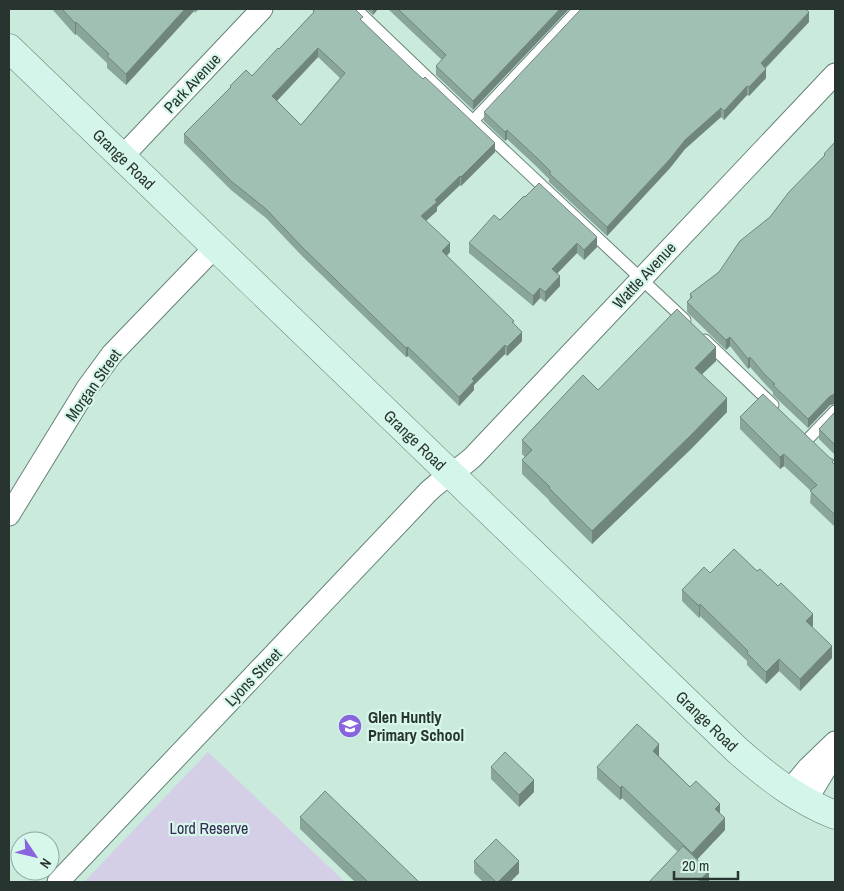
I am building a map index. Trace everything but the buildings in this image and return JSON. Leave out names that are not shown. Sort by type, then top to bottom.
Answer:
[{"type":"main road","name":"Grange Road","points":[[9,48],[737,750],[766,775],[818,808],[835,815]]},
{"type":"street","name":"Park Avenue","points":[[122,157],[262,9]]},
{"type":"street","name":"Wattle Avenue","points":[[450,474],[472,457],[835,74]]},
{"type":"street","name":"Morgan Street","points":[[9,515],[101,368],[112,354],[215,247]]},
{"type":"street","name":"Lyons Street","points":[[58,882],[421,499],[450,474]]},
{"type":"street","points":[[798,796],[808,768],[835,742]]},
{"type":"street","points":[[798,796],[835,753]]},
{"type":"lane","points":[[356,9],[780,412]]},
{"type":"lane","points":[[473,121],[579,9]]},
{"type":"lane","points":[[808,439],[835,411]]},
{"type":"green space","name":"Lord Reserve","points":[[208,752],[345,882],[84,882]]},
{"type":"place","name":"Glen Huntly Primary School","points":[[350,726]]}]
